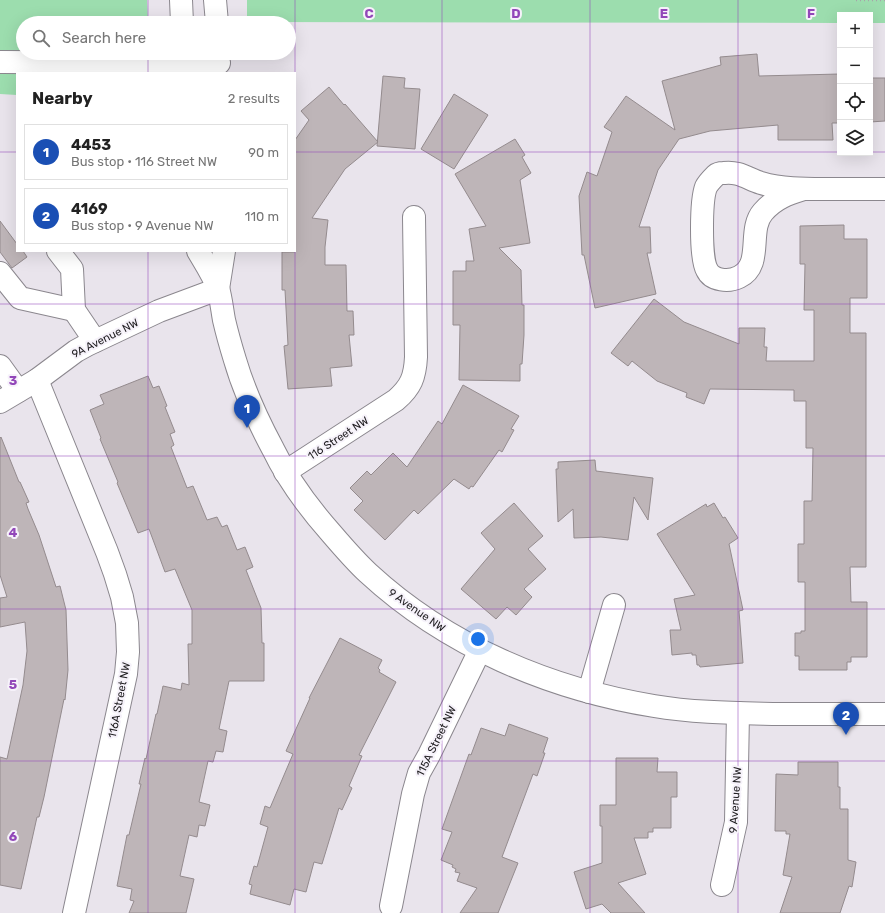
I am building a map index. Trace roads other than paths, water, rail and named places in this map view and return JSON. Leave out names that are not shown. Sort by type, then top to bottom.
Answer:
[{"type":"street","points":[[181,0],[182,16]]},
{"type":"street","points":[[216,0],[217,16]]},
{"type":"street","points":[[0,62],[219,63]]},
{"type":"street","points":[[804,189],[780,197],[762,212],[756,224],[754,255],[748,269],[740,277],[728,280],[715,278],[707,272],[703,259],[703,204],[706,186],[717,174],[731,172],[743,174],[761,183],[804,189],[885,189]]},
{"type":"street","name":"116 Street NW","points":[[286,472],[396,400],[405,392],[411,383],[414,374],[416,357],[414,217]]},
{"type":"street","points":[[59,252],[72,269],[74,310],[95,341]]},
{"type":"street","points":[[199,252],[218,289],[224,320],[235,360],[246,391],[273,450],[286,472]]},
{"type":"street","points":[[218,289],[224,252]]},
{"type":"street","points":[[0,273],[20,298],[74,310]]},
{"type":"street","name":"9A Avenue NW","points":[[0,402],[37,380],[76,351],[95,341],[159,311],[218,289]]},
{"type":"street","points":[[0,366],[18,391]]},
{"type":"street","name":"116A Street NW","points":[[37,380],[107,552],[122,597],[127,623],[128,652],[126,674],[74,913]]},
{"type":"street","name":"9 Avenue NW","points":[[286,472],[314,513],[341,545],[368,573],[401,601],[437,626],[480,650],[524,670],[555,682],[589,692],[655,706],[694,711],[738,713],[885,714]]},
{"type":"street","points":[[589,692],[614,605]]},
{"type":"street","name":"115A Street NW","points":[[390,906],[413,794],[419,773],[480,650]]},
{"type":"street","name":"9 Avenue NW","points":[[722,885],[736,822],[738,713]]},
{"type":"place","name":"4453","points":[[247,428]]},
{"type":"place","name":"4169","points":[[846,735]]}]
